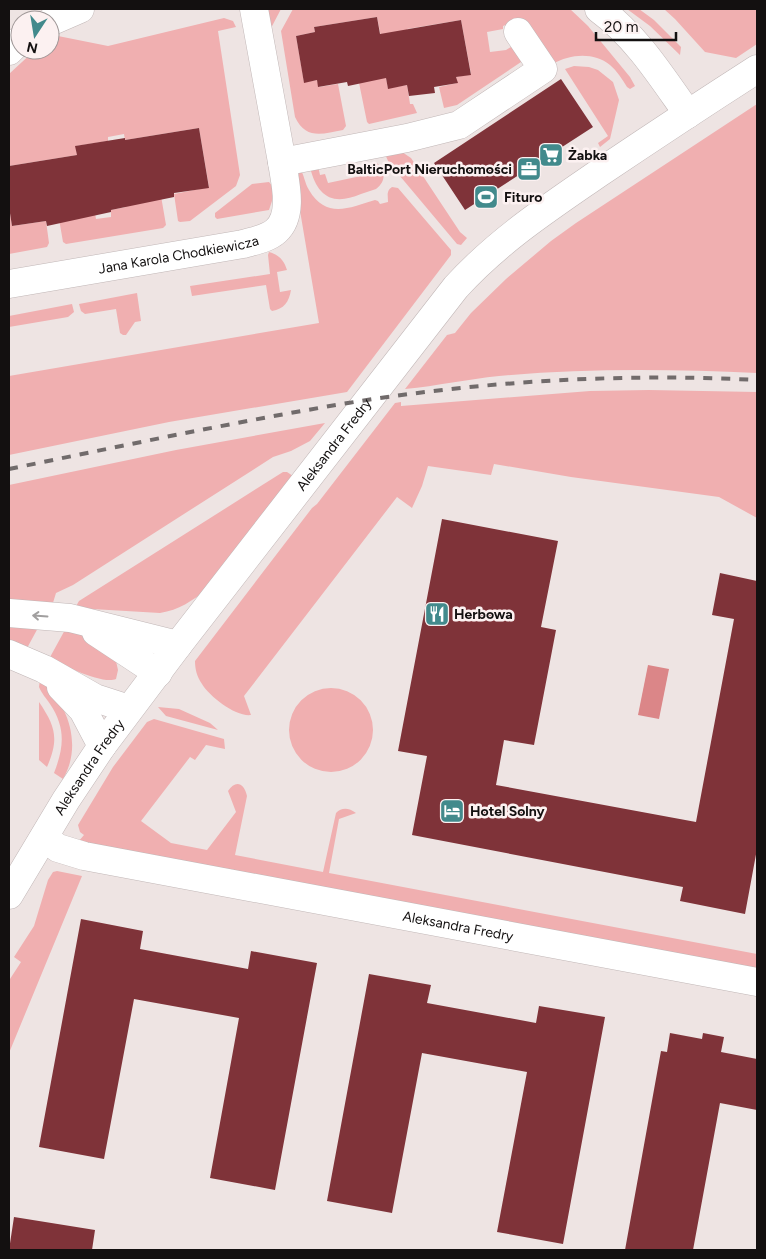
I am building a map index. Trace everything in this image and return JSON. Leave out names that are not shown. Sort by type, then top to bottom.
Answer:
[{"type":"street","points":[[60,18],[80,9]]},
{"type":"street","name":"Jana Karola Chodkiewicza","points":[[9,284],[233,246],[266,237],[276,231],[283,221],[286,209],[282,162],[254,9]]},
{"type":"street","points":[[599,9],[633,40],[651,61],[688,114]]},
{"type":"street","points":[[282,162],[407,138],[459,125],[543,69],[518,32]]},
{"type":"street","name":"Aleksandra Fredry","points":[[9,895],[66,800],[129,709],[456,286],[519,228],[757,69]]},
{"type":"street","points":[[9,614],[70,618],[178,645]]},
{"type":"street","points":[[70,618],[103,635],[158,672]]},
{"type":"street","points":[[9,654],[44,670],[95,698],[129,709]]},
{"type":"street","points":[[44,670],[83,710],[102,746]]},
{"type":"street","name":"Aleksandra Fredry","points":[[44,838],[58,848],[84,856],[757,982]]},
{"type":"shaded area","points":[[267,9],[281,9],[270,30]]},
{"type":"shaded area","points":[[293,9],[570,9],[588,26],[630,77],[635,86],[630,89],[627,87],[613,67],[597,58],[574,56],[553,64],[521,19],[503,26],[503,29],[487,32],[490,52],[506,50],[516,44],[521,52],[521,62],[457,105],[444,108],[439,87],[457,83],[456,77],[471,74],[461,20],[407,29],[409,37],[381,37],[377,17],[314,27],[315,32],[296,36],[304,82],[317,80],[319,87],[338,84],[346,126],[343,130],[315,134],[304,129],[295,117],[281,31]]},
{"type":"shaded area","points":[[627,9],[639,9],[654,20],[681,47],[680,55],[650,26]]},
{"type":"shaded area","points":[[664,9],[757,9],[757,44],[736,58],[705,52]]},
{"type":"shaded area","points":[[224,18],[233,21],[236,27],[218,31],[240,175],[236,186],[190,221],[178,221],[174,194],[209,187],[199,128],[125,140],[124,134],[108,137],[108,141],[76,146],[77,155],[9,166],[9,74],[24,60],[60,60],[60,36],[108,46]]},
{"type":"shaded area","points":[[574,66],[598,70],[613,82],[619,100],[610,139],[600,147],[598,143],[608,136],[565,69]]},
{"type":"shaded area","points":[[384,68],[388,88],[407,85],[410,104],[413,104],[417,113],[369,124],[357,73]]},
{"type":"shaded area","points":[[757,104],[757,373],[596,370],[499,376],[405,389],[447,335],[455,333],[471,313],[506,279],[551,241]]},
{"type":"shaded area","points":[[384,152],[402,152],[411,158],[460,232],[467,238],[461,245],[457,244],[389,163]]},
{"type":"shaded area","points":[[374,163],[377,163],[382,169],[384,176],[382,183],[374,190],[342,199],[334,199],[322,192],[317,186],[310,167],[318,166],[320,175],[325,174],[328,183],[375,173]]},
{"type":"shaded area","points":[[300,169],[308,188],[316,199],[330,208],[347,208],[375,200],[380,204],[388,202],[389,190],[392,187],[398,188],[451,250],[451,255],[347,392],[169,422],[9,455],[9,376],[319,323],[296,187]]},
{"type":"shaded area","points":[[269,182],[273,192],[269,210],[217,219],[215,217],[215,213],[252,184]]},
{"type":"shaded area","points":[[161,196],[166,225],[163,228],[66,244],[63,242],[59,219],[95,213],[96,219],[111,217],[111,210],[126,207],[126,202]]},
{"type":"shaded area","points":[[9,207],[12,226],[46,221],[49,243],[47,247],[9,254]]},
{"type":"shaded area","points":[[269,252],[281,258],[287,270],[277,272],[280,292],[291,290],[289,298],[280,309],[272,311],[270,309],[266,285],[192,296],[190,286],[270,274]]},
{"type":"shaded area","points":[[137,293],[141,321],[135,322],[126,335],[120,333],[116,309],[85,314],[81,311],[79,304]]},
{"type":"shaded area","points":[[72,304],[74,312],[68,317],[9,327],[9,316]]},
{"type":"shaded area","points":[[590,391],[757,392],[757,518],[719,497],[571,477],[494,464],[491,475],[428,466],[422,486],[412,508],[397,497],[244,696],[251,715],[238,713],[224,705],[211,695],[202,684],[195,667],[195,661],[395,403],[401,402],[401,406]]},
{"type":"shaded area","points":[[325,423],[310,441],[291,451],[273,457],[73,585],[56,593],[52,606],[9,603],[9,485],[176,450]]},
{"type":"shaded area","points":[[283,472],[293,476],[207,589],[191,601],[173,610],[160,613],[75,608],[79,601]]},
{"type":"shaded area","points":[[9,624],[39,626],[26,650],[9,644]]},
{"type":"shaded area","points":[[66,628],[92,638],[116,661],[118,670],[116,679],[110,680],[93,677],[49,659]]},
{"type":"shaded area","points":[[648,665],[669,669],[659,719],[638,715]]},
{"type":"shaded area","points":[[40,679],[58,700],[70,725],[72,752],[69,766],[63,779],[54,773],[60,755],[62,738],[59,721],[41,692],[39,687]]},
{"type":"shaded area","points":[[323,688],[339,688],[355,695],[366,706],[373,722],[370,746],[361,760],[355,765],[339,772],[323,772],[307,765],[296,754],[289,738],[289,722],[296,706],[307,695]]},
{"type":"shaded area","points":[[39,702],[49,719],[54,733],[53,749],[47,767],[39,760]]},
{"type":"shaded area","points":[[158,707],[179,709],[210,723],[218,730],[166,716]]},
{"type":"shaded area","points":[[154,719],[224,739],[225,749],[206,745],[195,760],[190,757],[141,821],[171,843],[207,850],[236,812],[228,791],[233,785],[239,784],[246,791],[247,796],[235,855],[323,872],[336,813],[343,809],[348,809],[356,813],[339,819],[329,873],[757,954],[757,970],[78,842],[84,835],[80,832],[78,825],[113,767],[147,722]]},
{"type":"shaded area","points":[[57,871],[82,876],[9,1053],[9,978],[21,962],[14,957],[34,926],[48,880],[53,872]]},
{"type":"building","points":[[377,17],[380,34],[461,20],[471,75],[456,77],[458,83],[434,87],[435,93],[409,96],[407,85],[388,89],[386,78],[348,86],[347,82],[318,87],[317,80],[304,83],[296,36],[315,32],[314,27]]},
{"type":"building","points":[[561,79],[593,127],[465,210],[434,163]]},
{"type":"building","points":[[199,128],[209,188],[174,193],[174,197],[47,226],[46,221],[12,226],[9,207],[9,166],[77,155],[75,146]]},
{"type":"building","points":[[442,519],[558,541],[541,627],[556,630],[534,745],[504,740],[496,785],[696,822],[734,619],[712,615],[720,573],[757,581],[757,849],[745,914],[680,901],[683,887],[412,835],[427,756],[398,751]]},
{"type":"building","points":[[81,919],[143,931],[140,949],[248,969],[251,951],[317,963],[275,1190],[210,1178],[239,1018],[134,999],[104,1159],[39,1147]]},
{"type":"building","points":[[369,974],[431,985],[427,1003],[536,1023],[539,1006],[605,1017],[563,1244],[497,1232],[527,1072],[422,1053],[392,1213],[327,1201]]},
{"type":"building","points":[[670,1033],[702,1039],[703,1033],[724,1037],[721,1052],[757,1059],[757,1110],[720,1103],[693,1250],[625,1250],[661,1051],[667,1052]]},
{"type":"building","points":[[14,1217],[95,1230],[92,1250],[9,1250]]},
{"type":"railway","points":[[9,469],[178,434],[305,410],[399,395],[501,384],[603,378],[757,380]]},
{"type":"place","name":"Żabka","points":[[551,155]]},
{"type":"place","name":"BalticPort Nieruchomości","points":[[529,169]]},
{"type":"place","name":"Fituro","points":[[486,197]]},
{"type":"place","name":"Herbowa","points":[[437,614]]},
{"type":"place","name":"Hotel Solny","points":[[452,811]]}]
